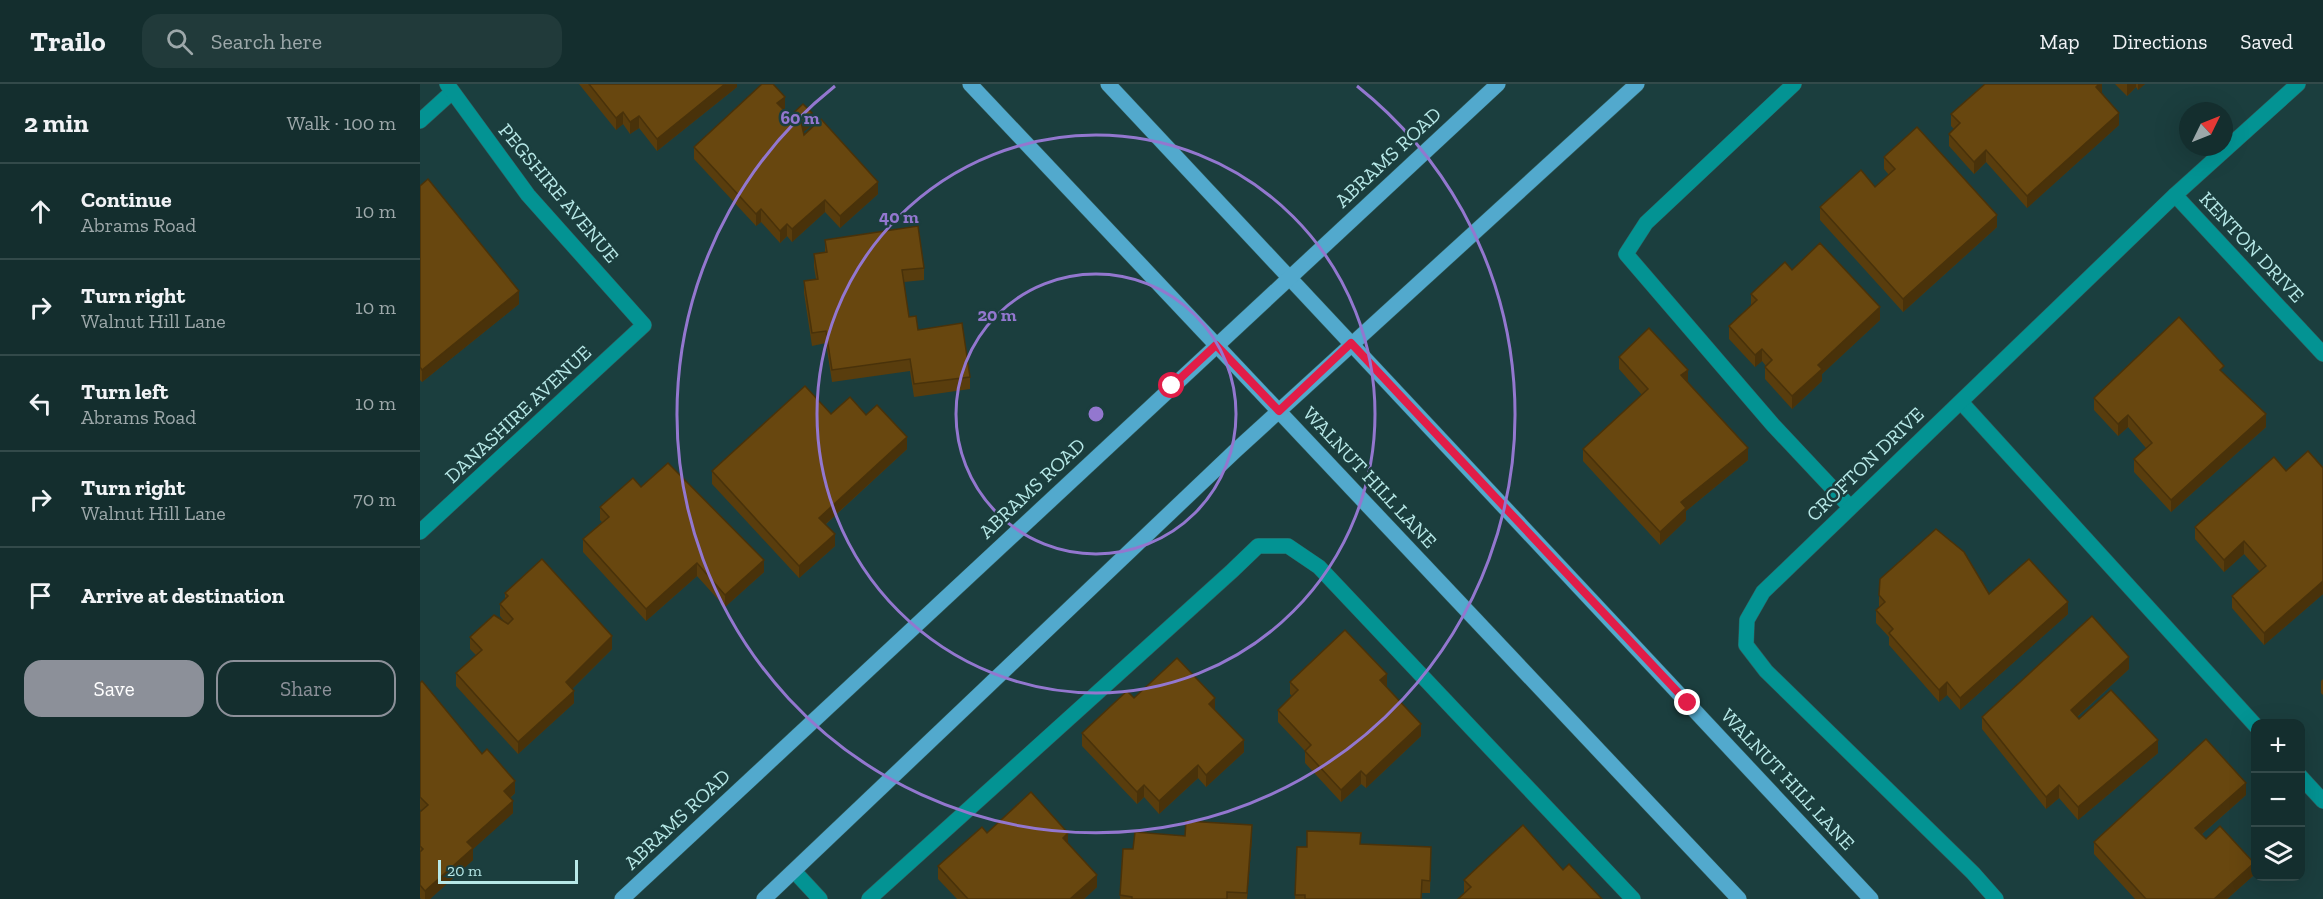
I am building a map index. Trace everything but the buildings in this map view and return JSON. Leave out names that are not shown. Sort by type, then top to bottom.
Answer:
[{"type":"main road","name":"WALNUT HILL LANE","points":[[970,84],[1739,899]]},
{"type":"main road","name":"WALNUT HILL LANE","points":[[1108,84],[1871,899]]},
{"type":"main road","name":"ABRAMS ROAD","points":[[622,899],[1498,84]]},
{"type":"main road","points":[[764,899],[1351,343],[1637,84]]},
{"type":"street","points":[[1794,84],[1646,223],[1626,254],[1773,424],[1850,507]]},
{"type":"street","name":"CROFTON DRIVE","points":[[1996,899],[1973,873],[1766,671],[1746,645],[1747,620],[1763,592],[1850,507],[2175,195],[2298,84]]},
{"type":"street","points":[[420,121],[449,88]]},
{"type":"street","name":"PEGSHIRE AVENUE","points":[[449,88],[528,195],[644,326]]},
{"type":"street","name":"KENTON DRIVE","points":[[2175,195],[2323,354]]},
{"type":"street","name":"DANASHIRE AVENUE","points":[[420,532],[644,326]]},
{"type":"street","points":[[1961,402],[2251,721]]},
{"type":"street","points":[[869,899],[1258,546],[1288,546],[1319,567],[1633,899]]},
{"type":"street","points":[[2305,781],[2323,801]]},
{"type":"street","points":[[794,871],[820,899]]},
{"type":"route","points":[[1172,386],[1216,345],[1279,411],[1351,343],[1688,703]]}]
